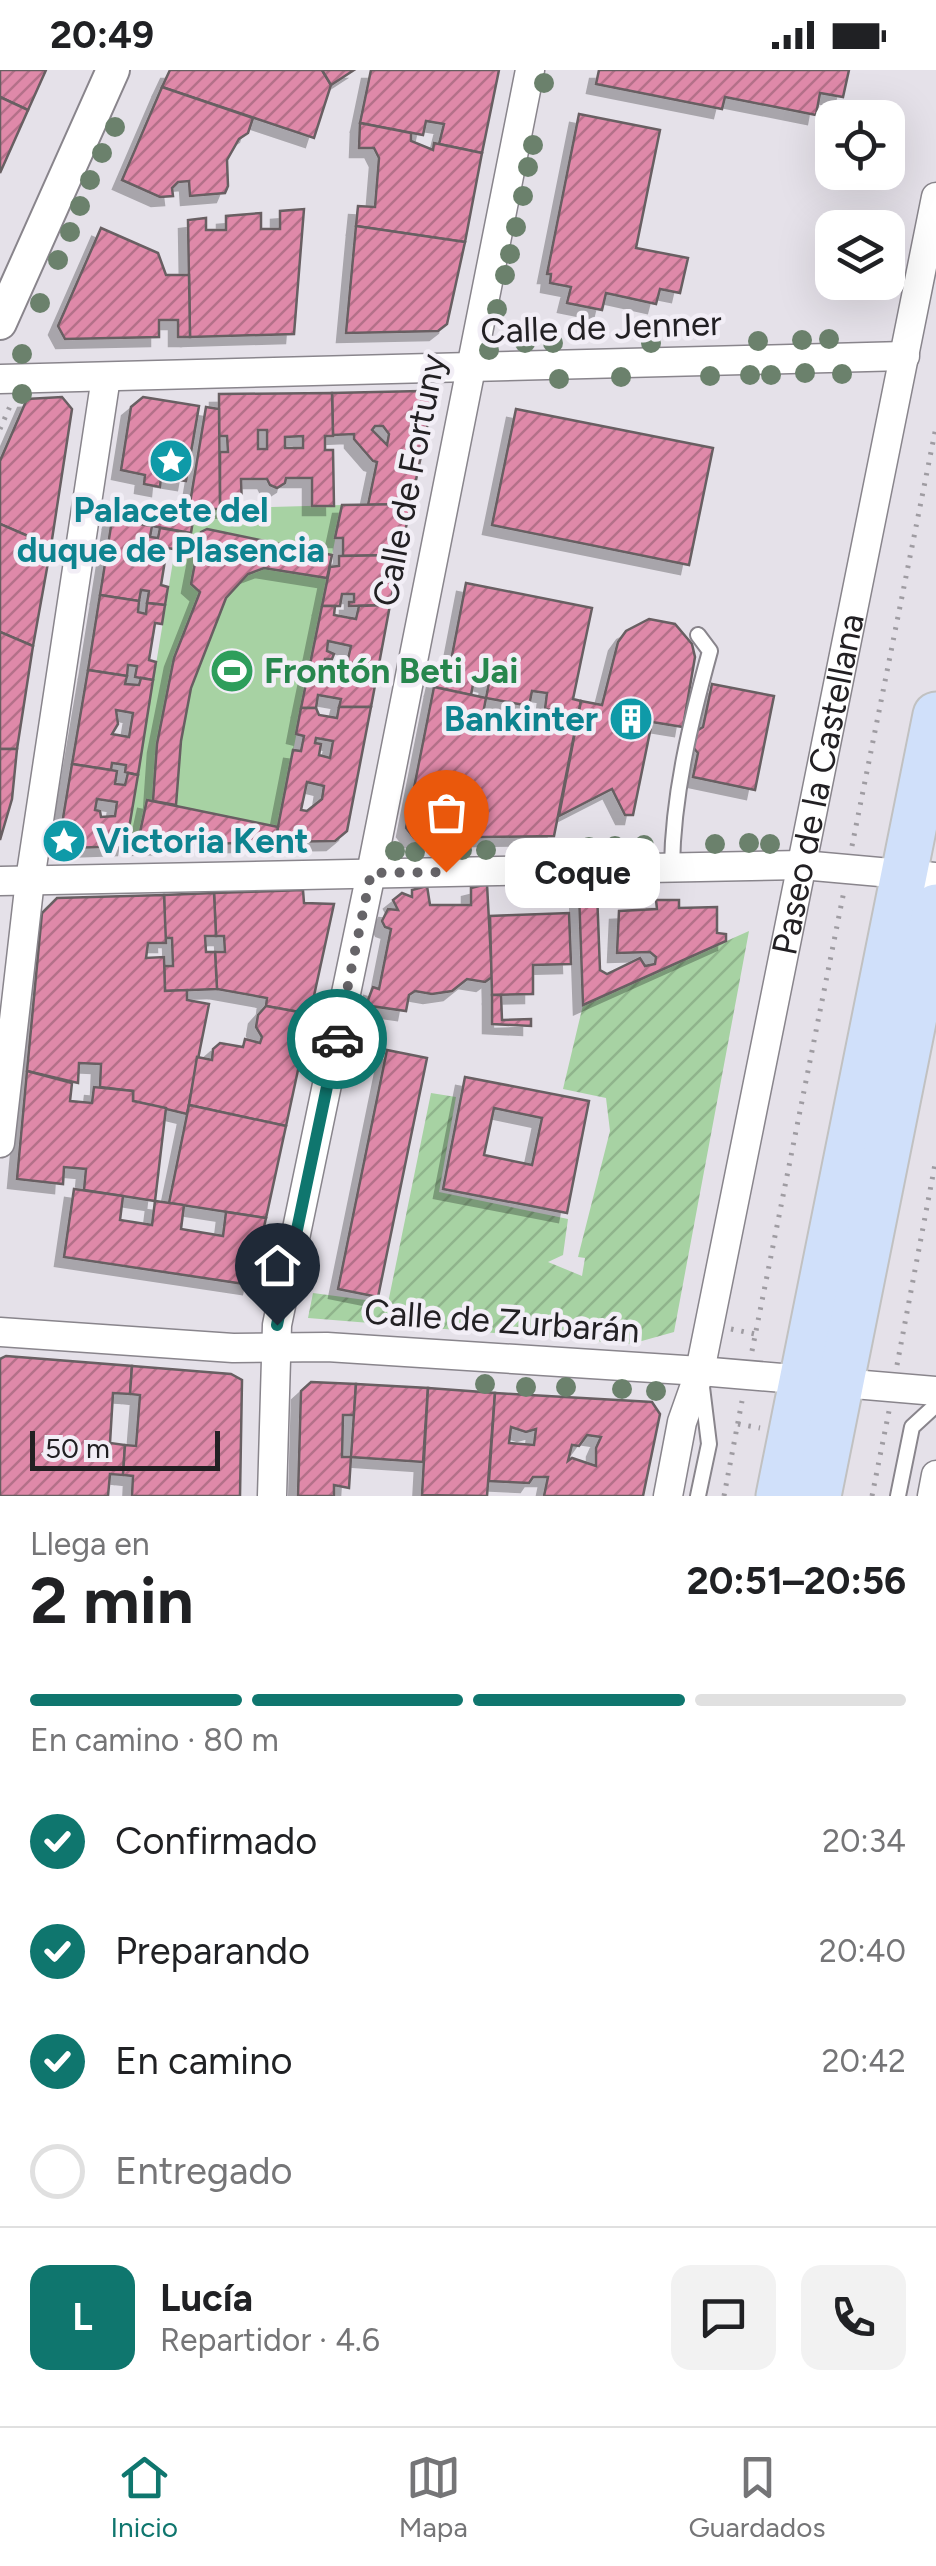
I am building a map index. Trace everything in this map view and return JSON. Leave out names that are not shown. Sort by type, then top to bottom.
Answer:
[{"type":"highway","points":[[818,1496],[822,1383],[920,876],[936,714]]},
{"type":"highway","points":[[779,1496],[822,1383],[936,907]]},
{"type":"street","points":[[0,323],[113,70]]},
{"type":"street","name":"Calle de Fortuny","points":[[272,1496],[277,1325],[530,70]]},
{"type":"street","name":"Paseo de la Castellana","points":[[668,1496],[682,1422],[700,1371],[936,197]]},
{"type":"street","name":"Calle de Jenner","points":[[8,385],[106,377],[905,356]]},
{"type":"street","points":[[0,1143],[30,880],[106,377]]},
{"type":"street","points":[[0,880],[802,865],[920,876]]},
{"type":"street","name":"Calle de Zurbarán","points":[[0,1332],[275,1348],[327,1347],[936,1390]]},
{"type":"street","points":[[932,1496],[936,1475]]},
{"type":"lane","points":[[672,866],[672,832],[680,786],[710,651],[698,635]]},
{"type":"lane","name":"Paseo de la Castellana","points":[[698,1496],[709,1444],[700,1371]]},
{"type":"lane","points":[[898,1496],[912,1427],[936,1404]]},
{"type":"path","points":[[0,429],[8,385]]},
{"type":"path","points":[[724,1496],[936,428]]},
{"type":"path","points":[[872,1496],[936,1158]]},
{"type":"green space","name":"Frontón Beti Jai","points":[[342,505],[275,842],[126,846],[178,531],[191,532],[194,509]]},
{"type":"green space","points":[[749,931],[674,1332],[631,1344],[308,1318],[313,1293],[388,1303],[431,1093],[456,1097],[439,1192],[568,1219],[563,1255],[548,1262],[582,1276],[585,1258],[578,1257],[610,1131],[606,1098],[563,1089],[583,1005]]},
{"type":"building","points":[[0,70],[46,70],[28,110],[0,97]]},
{"type":"building","points":[[170,70],[322,70],[331,85],[314,138],[162,87]]},
{"type":"building","points":[[322,70],[354,70],[331,85]]},
{"type":"building","points":[[371,70],[499,70],[482,153],[439,144],[444,124],[426,121],[423,135],[360,123]]},
{"type":"building","points":[[599,70],[849,70],[843,97],[820,93],[819,100],[815,100],[815,115],[725,97],[722,109],[596,84]]},
{"type":"building","points":[[162,87],[253,118],[248,133],[239,139],[227,160],[225,193],[190,196],[189,181],[178,182],[172,188],[173,196],[160,197],[122,180]]},
{"type":"building","points":[[0,97],[28,110],[0,173]]},
{"type":"building","points":[[579,114],[660,130],[636,248],[688,258],[680,293],[660,289],[656,304],[606,293],[602,310],[567,303],[571,287],[550,283],[551,274],[547,274]]},
{"type":"building","points":[[360,123],[411,133],[411,141],[433,150],[434,143],[482,153],[465,242],[356,226],[358,206],[375,207],[379,158],[374,148],[359,148]]},
{"type":"building","points":[[304,209],[294,334],[190,337],[188,220],[206,218],[206,230],[226,230],[226,216],[261,213],[261,229],[280,229],[280,211]]},
{"type":"building","points":[[356,226],[465,242],[447,324],[438,331],[346,333]]},
{"type":"building","points":[[101,228],[158,253],[166,275],[189,275],[190,337],[178,337],[178,320],[159,320],[159,337],[65,339],[58,326]]},
{"type":"building","points":[[421,391],[432,403],[411,504],[368,505],[377,462],[354,439],[354,434],[333,435],[332,393]],"holes":[[[383,426],[389,434],[387,445],[372,430]]]},
{"type":"building","points":[[332,393],[333,436],[325,436],[325,450],[333,450],[334,506],[312,506],[312,478],[286,478],[277,488],[267,479],[241,479],[242,508],[220,509],[220,452],[228,452],[227,436],[219,436],[219,394]],"holes":[[[258,430],[267,430],[267,449],[258,449]],[[303,436],[303,448],[285,448],[285,437]]]},
{"type":"building","points":[[62,397],[72,409],[51,546],[0,524],[0,461],[27,399]]},
{"type":"building","points":[[143,397],[199,406],[186,481],[161,477],[160,487],[144,484],[145,475],[121,470],[131,407]]},
{"type":"building","points":[[206,407],[219,409],[220,509],[189,509]]},
{"type":"building","points":[[516,409],[713,448],[689,565],[492,525]]},
{"type":"building","points":[[115,504],[131,507],[128,522],[112,520]]},
{"type":"building","points":[[411,504],[400,555],[343,556],[343,538],[335,538],[342,505]]},
{"type":"building","points":[[155,507],[194,514],[191,533],[152,526]]},
{"type":"building","points":[[112,520],[152,526],[150,537],[158,538],[160,528],[178,531],[174,549],[167,548],[161,585],[168,587],[165,605],[147,603],[149,591],[141,590],[139,601],[100,595]]},
{"type":"building","points":[[0,524],[51,546],[33,646],[0,632]]},
{"type":"building","points":[[207,529],[332,555],[327,578],[264,568],[248,574],[226,598],[191,688],[181,741],[176,805],[153,801],[157,744],[174,658],[200,592],[191,584],[201,532]]},
{"type":"building","points":[[400,555],[390,605],[349,606],[349,602],[354,602],[354,594],[342,594],[340,606],[322,606],[330,567],[339,566],[339,556]]},
{"type":"building","points":[[466,583],[592,608],[573,699],[581,701],[578,715],[545,709],[547,693],[532,691],[529,706],[486,698],[489,683],[474,679],[471,695],[434,687],[439,665],[450,666]]},
{"type":"building","points":[[100,595],[139,601],[138,612],[146,614],[147,603],[165,605],[162,624],[155,623],[149,660],[156,662],[153,680],[135,677],[137,666],[128,665],[127,676],[88,670]]},
{"type":"building","points":[[390,605],[371,707],[339,707],[341,699],[318,695],[316,708],[301,708],[322,606],[335,606],[334,615],[356,619],[359,606]],"holes":[[[328,641],[351,646],[345,672],[323,668],[325,659],[332,659],[334,654],[327,651]]]},
{"type":"building","name":"Bankinter","points":[[649,619],[675,624],[692,644],[695,657],[683,727],[652,722],[633,815],[625,815],[612,789],[559,816],[581,701],[602,705],[618,642],[626,631]]},
{"type":"building","points":[[0,632],[33,646],[17,749],[0,749]]},
{"type":"building","points":[[88,670],[127,676],[125,684],[139,685],[141,678],[153,680],[138,775],[125,772],[126,765],[112,763],[111,770],[72,764]],"holes":[[[116,710],[133,713],[129,737],[112,734],[118,724]]]},
{"type":"building","points":[[712,684],[774,696],[755,790],[693,777],[698,753],[692,746],[695,732],[703,727]]},
{"type":"building","points":[[434,687],[486,698],[481,724],[521,731],[524,713],[548,718],[550,710],[578,715],[554,836],[414,838],[406,828]]},
{"type":"building","points":[[339,707],[371,707],[347,831],[335,841],[275,842],[293,750],[301,751],[304,736],[296,734],[301,708],[316,708],[319,715],[337,718]],"holes":[[[316,738],[333,741],[330,758],[319,755],[321,744],[315,743]],[[307,782],[324,786],[322,799],[307,811],[301,810]]]},
{"type":"building","points":[[0,749],[17,749],[12,799],[0,840]]},
{"type":"building","points":[[72,764],[117,771],[115,784],[125,785],[128,773],[138,775],[126,846],[70,848],[60,836]],"holes":[[[97,799],[117,802],[115,816],[101,817],[100,811],[95,810]]]},
{"type":"building","points":[[147,800],[278,827],[275,842],[137,846]]},
{"type":"building","points":[[487,884],[492,977],[485,982],[467,979],[452,991],[415,991],[409,995],[406,1011],[371,1006],[368,1000],[373,987],[379,989],[391,929],[382,921],[388,909],[398,910],[393,900],[402,893],[412,897],[412,890],[427,886],[430,905],[471,905],[471,888]]},
{"type":"building","points":[[303,890],[304,903],[334,904],[310,1014],[266,1006],[267,998],[217,989],[215,952],[225,952],[224,936],[216,936],[214,893]]},
{"type":"building","points":[[597,892],[600,970],[607,974],[640,958],[645,966],[655,964],[656,957],[650,952],[617,953],[619,911],[657,909],[656,900],[679,900],[679,908],[717,907],[717,933],[726,934],[726,941],[583,1005],[579,893]]},
{"type":"building","points":[[214,893],[216,936],[205,936],[206,952],[215,952],[217,989],[165,991],[164,966],[173,966],[172,938],[165,938],[164,895]]},
{"type":"building","points":[[164,895],[166,943],[148,943],[146,958],[164,957],[165,991],[187,990],[187,1000],[209,1004],[187,1114],[133,1101],[133,1091],[100,1087],[101,1064],[79,1063],[78,1083],[27,1071],[42,913],[57,898]]},
{"type":"building","points":[[569,913],[571,964],[533,965],[533,994],[492,995],[490,916]]},
{"type":"building","points":[[492,995],[501,995],[502,1020],[531,1019],[531,1026],[492,1024]]},
{"type":"building","points":[[266,1006],[310,1014],[286,1126],[189,1105],[197,1057],[212,1060],[213,1049],[220,1043],[243,1047],[245,1039],[260,1043],[262,1037],[256,1027],[258,1015]]},
{"type":"building","points":[[387,1050],[427,1058],[378,1297],[338,1289]]},
{"type":"building","points":[[27,1071],[72,1083],[70,1101],[92,1103],[94,1087],[133,1091],[133,1101],[166,1108],[155,1201],[84,1190],[86,1169],[64,1167],[63,1184],[17,1179]]},
{"type":"building","points":[[465,1077],[589,1101],[567,1213],[443,1189]],"holes":[[[494,1108],[542,1118],[532,1165],[484,1155]]]},
{"type":"building","points":[[189,1105],[286,1126],[266,1218],[169,1203]]},
{"type":"building","points":[[74,1189],[123,1196],[120,1220],[152,1225],[155,1201],[184,1205],[181,1229],[223,1236],[226,1212],[266,1218],[251,1285],[64,1257]]},
{"type":"building","points":[[6,1356],[132,1366],[130,1394],[113,1393],[110,1443],[125,1445],[123,1475],[110,1474],[108,1496],[0,1496],[0,1359]]},
{"type":"building","points":[[132,1366],[231,1374],[242,1380],[240,1496],[132,1496],[133,1476],[123,1475],[125,1445],[136,1446],[140,1395],[130,1394]]},
{"type":"building","points":[[311,1382],[356,1384],[354,1415],[343,1415],[342,1457],[351,1457],[349,1488],[334,1485],[334,1496],[298,1496],[301,1391]]},
{"type":"building","points":[[356,1384],[428,1388],[423,1462],[351,1457]]},
{"type":"building","points":[[428,1388],[495,1393],[487,1496],[422,1495]]},
{"type":"building","points":[[495,1393],[652,1402],[660,1414],[643,1496],[544,1496],[548,1477],[533,1477],[529,1483],[489,1481]],"holes":[[[511,1427],[526,1432],[536,1429],[534,1445],[509,1443]],[[587,1435],[601,1437],[596,1448],[596,1466],[572,1458],[568,1461],[572,1445],[579,1446]]]},
{"type":"way so far","points":[[337,1039],[371,873],[446,872]]},
{"type":"place","name":"Palacete del duque de Plasencia","points":[[171,461]]},
{"type":"place","name":"Frontón Beti Jai","points":[[232,671]]},
{"type":"place","name":"Bankinter","points":[[631,719]]},
{"type":"place","name":"Victoria Kent","points":[[64,841]]},
{"type":"place","name":"Coque","points":[[446,872]]},
{"type":"route","points":[[277,1325],[337,1039]]}]
